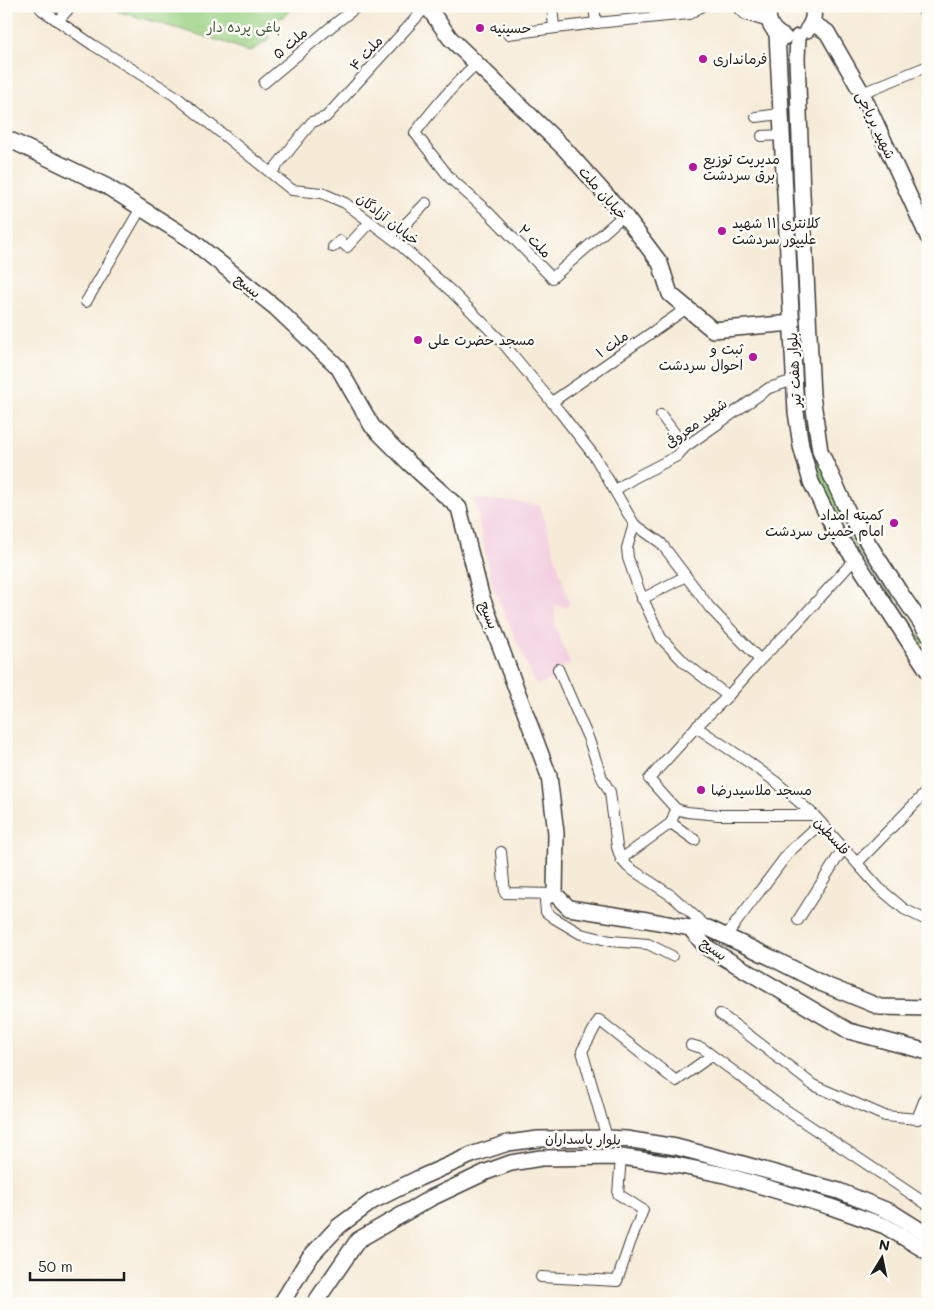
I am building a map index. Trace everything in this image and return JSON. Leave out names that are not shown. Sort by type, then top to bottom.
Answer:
[{"type":"main road","name":"خیابان ملت","points":[[427,6],[450,38],[564,148],[624,215],[660,263],[670,294],[713,330],[792,323]]},
{"type":"main road","points":[[740,6],[746,12],[768,13],[770,24],[777,33],[790,38],[798,37],[809,29],[814,16],[812,6]]},
{"type":"main road","name":"شهید بریاجی","points":[[812,23],[827,32],[862,93],[928,237]]},
{"type":"main road","name":"بلوار هفت تیر","points":[[777,33],[794,380],[801,446],[811,482],[837,535],[855,559],[928,671]]},
{"type":"main road","name":"بلوار هفت تیر","points":[[798,37],[797,58],[802,194],[812,395],[820,450],[848,512],[899,591],[926,626]]},
{"type":"main road","name":"بسیج","points":[[6,138],[106,186],[141,208],[190,239],[276,308],[338,367],[372,426],[459,508],[481,595],[549,776],[556,833],[555,894],[569,908],[690,928],[706,947],[849,1031],[928,1052]]},
{"type":"main road","points":[[690,928],[708,928],[823,984],[880,1007],[928,1008]]},
{"type":"main road","points":[[538,1138],[544,1147],[541,1158]]},
{"type":"main road","name":"بلوار پاسداران","points":[[281,1304],[309,1258],[339,1226],[373,1202],[418,1178],[474,1154],[508,1143],[538,1138],[626,1139],[676,1146],[739,1163],[831,1206],[885,1226],[928,1252]]},
{"type":"main road","points":[[611,1138],[610,1153],[617,1157]]},
{"type":"main road","name":"بلوار پاسداران","points":[[314,1304],[358,1240],[432,1198],[486,1172],[511,1163],[541,1158],[617,1157],[735,1178],[838,1191],[893,1213],[928,1235]]},
{"type":"main road","points":[[735,1178],[742,1172],[739,1163]]},
{"type":"main road","points":[[373,1202],[372,1208],[375,1215],[386,1223]]},
{"type":"main road","points":[[339,1226],[348,1226],[353,1229],[358,1240]]},
{"type":"street","name":"خیابان آزادگان","points":[[39,6],[58,21],[174,95],[292,190],[322,193],[345,203],[392,238],[452,292],[503,343],[595,457],[634,524]]},
{"type":"street","points":[[58,21],[70,6]]},
{"type":"street","name":"ملت ۵","points":[[264,83],[358,6]]},
{"type":"street","name":"ملت ۴","points":[[271,173],[312,122],[326,117],[427,6]]},
{"type":"street","points":[[552,6],[554,27]]},
{"type":"street","points":[[594,6],[596,22]]},
{"type":"street","points":[[508,34],[596,22],[689,14],[702,6]]},
{"type":"street","points":[[921,6],[928,21]]},
{"type":"street","name":"ملت ۲","points":[[476,64],[457,82],[415,133],[450,178],[488,212],[552,278],[624,215]]},
{"type":"street","points":[[862,93],[928,66]]},
{"type":"street","points":[[756,117],[780,114]]},
{"type":"street","points":[[762,136],[782,135]]},
{"type":"street","points":[[392,238],[426,203]]},
{"type":"street","points":[[86,302],[141,208]]},
{"type":"street","points":[[333,247],[340,241],[347,247],[370,222]]},
{"type":"street","name":"ملت ۱","points":[[552,402],[688,308]]},
{"type":"street","name":"شهید معروفی","points":[[615,490],[677,456],[685,447],[769,388],[794,380]]},
{"type":"street","points":[[661,415],[685,447]]},
{"type":"street","points":[[728,696],[684,663],[661,638],[642,599],[628,558],[627,548],[634,524],[661,543],[710,608],[760,660]]},
{"type":"street","points":[[814,815],[720,815],[687,812],[676,809],[649,779],[855,559]]},
{"type":"street","points":[[642,599],[686,576]]},
{"type":"street","points":[[558,669],[589,740],[602,778],[610,792],[617,847],[621,858],[628,867],[672,896],[708,928]]},
{"type":"street","name":"فلسطین","points":[[696,727],[776,782],[814,815],[879,888],[904,909],[928,921]]},
{"type":"street","points":[[857,863],[928,790]]},
{"type":"street","points":[[621,858],[671,823],[676,809]]},
{"type":"street","points":[[671,823],[695,840]]},
{"type":"street","points":[[726,936],[789,852],[821,823]]},
{"type":"street","points":[[798,920],[843,849]]},
{"type":"street","points":[[501,852],[505,893],[555,894]]},
{"type":"street","points":[[555,894],[545,901],[546,912],[581,934],[612,941],[648,944],[672,956]]},
{"type":"street","points":[[720,1014],[813,1085],[885,1116],[918,1119],[928,1115]]},
{"type":"street","points":[[611,1138],[582,1051],[599,1020],[676,1081],[711,1056]]},
{"type":"street","points":[[691,1045],[702,1048],[786,1110],[928,1205]]},
{"type":"street","points":[[918,1119],[928,1091]]},
{"type":"street","points":[[541,1277],[617,1281],[643,1210],[618,1194],[617,1157]]},
{"type":"shaded area","points":[[474,498],[540,505],[569,602],[567,608],[555,605],[555,626],[570,664],[558,669],[554,679],[536,685],[492,585]]},
{"type":"green space","name":"باغی پرده دار","points":[[112,6],[298,6],[266,28],[269,40],[249,52],[227,43],[110,9]]},
{"type":"green space","points":[[786,56],[788,59],[793,131],[790,132],[788,130],[784,59]]},
{"type":"green space","points":[[789,136],[793,136],[800,263],[797,266]]},
{"type":"green space","points":[[795,270],[800,270],[803,357],[799,355]]},
{"type":"green space","points":[[801,360],[804,363],[842,517],[841,521],[837,518],[809,450],[799,363]]},
{"type":"green space","points":[[847,530],[851,530],[923,641],[922,645],[918,643],[846,534]]},
{"type":"place","name":"حسینیه","points":[[480,28]]},
{"type":"place","name":"فرمانداری","points":[[703,59]]},
{"type":"place","name":"مدیریت توزیع برق سردشت","points":[[693,167]]},
{"type":"place","name":"کلانتری ۱۱ شهید علیپور سردشت","points":[[722,231]]},
{"type":"place","name":"مسجد حضرت علی","points":[[418,340]]},
{"type":"place","name":"ثبت و احوال سردشت","points":[[753,357]]},
{"type":"place","name":"کمیته امداد امام خمینی سردشت","points":[[894,523]]},
{"type":"place","name":"مسجد ملاسیدرضا","points":[[701,790]]}]
